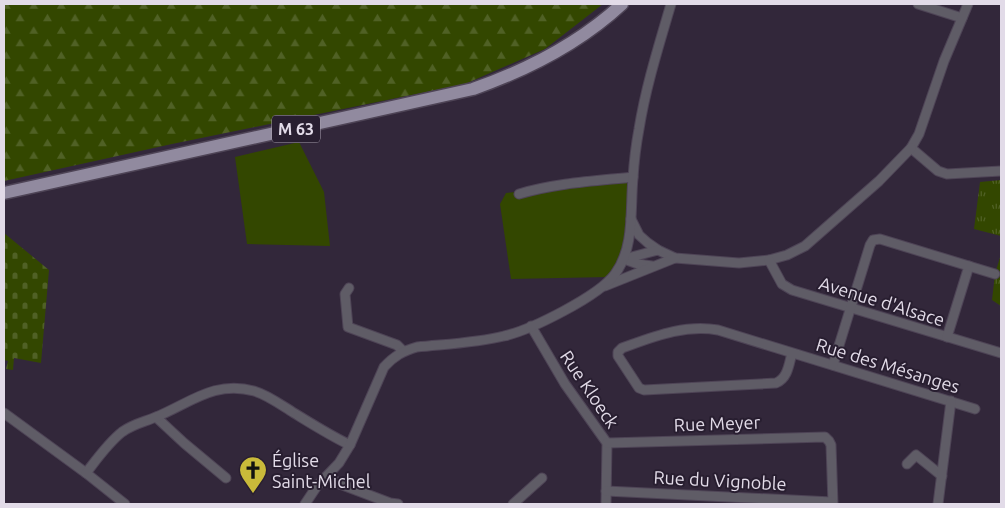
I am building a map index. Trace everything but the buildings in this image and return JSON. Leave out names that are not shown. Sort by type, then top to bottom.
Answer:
[{"type":"main road","name":"M 63","points":[[4,193],[473,89],[497,81],[532,65],[564,47],[608,18],[622,4]]},
{"type":"street","points":[[306,504],[317,486],[339,463],[350,445],[384,367],[393,358],[403,351],[417,347],[501,337],[531,326],[569,309],[603,287],[615,274],[624,260],[631,219],[633,177],[639,129],[656,52],[672,4]]},
{"type":"street","points":[[918,4],[962,18]]},
{"type":"street","points":[[631,219],[640,234],[658,250],[674,258],[739,264],[769,260],[787,255],[805,246],[879,181],[911,148],[919,134],[944,61],[968,4]]},
{"type":"street","points":[[911,148],[931,166],[947,174],[1001,171]]},
{"type":"street","points":[[519,194],[554,186],[633,177]]},
{"type":"street","points":[[833,365],[873,240],[880,239],[995,274]]},
{"type":"street","points":[[624,260],[658,250]]},
{"type":"street","points":[[603,287],[674,258]]},
{"type":"street","points":[[624,260],[654,266]]},
{"type":"street","name":"Avenue d'Alsace","points":[[769,260],[778,279],[788,289],[1001,354]]},
{"type":"street","points":[[947,337],[969,266]]},
{"type":"street","points":[[350,288],[345,294],[348,327],[397,345],[403,351]]},
{"type":"street","name":"Rue Kloeck","points":[[531,326],[565,384],[607,443],[606,504]]},
{"type":"street","name":"Rue des Mésanges","points":[[792,353],[786,374],[776,383],[644,390],[639,388],[618,356],[618,352],[622,348],[665,334],[693,328],[718,330],[975,409]]},
{"type":"street","points":[[86,473],[120,433],[134,424],[156,417],[203,393],[224,389],[254,391],[270,398],[350,445]]},
{"type":"street","points":[[938,504],[951,401]]},
{"type":"street","points":[[4,414],[86,473],[125,504]]},
{"type":"street","points":[[156,417],[226,478]]},
{"type":"street","name":"Rue Meyer","points":[[607,443],[820,436],[827,438],[831,445],[832,503]]},
{"type":"street","points":[[908,464],[916,455],[942,476]]},
{"type":"street","points":[[327,476],[340,484],[390,503],[398,504]]},
{"type":"street","points":[[513,504],[542,478]]},
{"type":"street","name":"Rue du Vignoble","points":[[606,491],[832,503]]},
{"type":"green space","points":[[4,4],[603,4],[545,49],[465,84],[172,144],[4,181]]},
{"type":"green space","points":[[299,142],[324,192],[330,246],[247,244],[235,157]]},
{"type":"green space","points":[[628,180],[629,220],[621,252],[609,277],[511,279],[500,204],[506,193]]},
{"type":"green space","points":[[1001,180],[1001,236],[974,229],[980,182]]},
{"type":"green space","points":[[4,233],[49,270],[41,363],[14,358],[13,370],[6,369],[8,361],[4,360]]},
{"type":"green space","points":[[1001,254],[1001,306],[992,300],[995,274]]},
{"type":"place","name":"Église Saint-Michel","points":[[253,494]]}]
